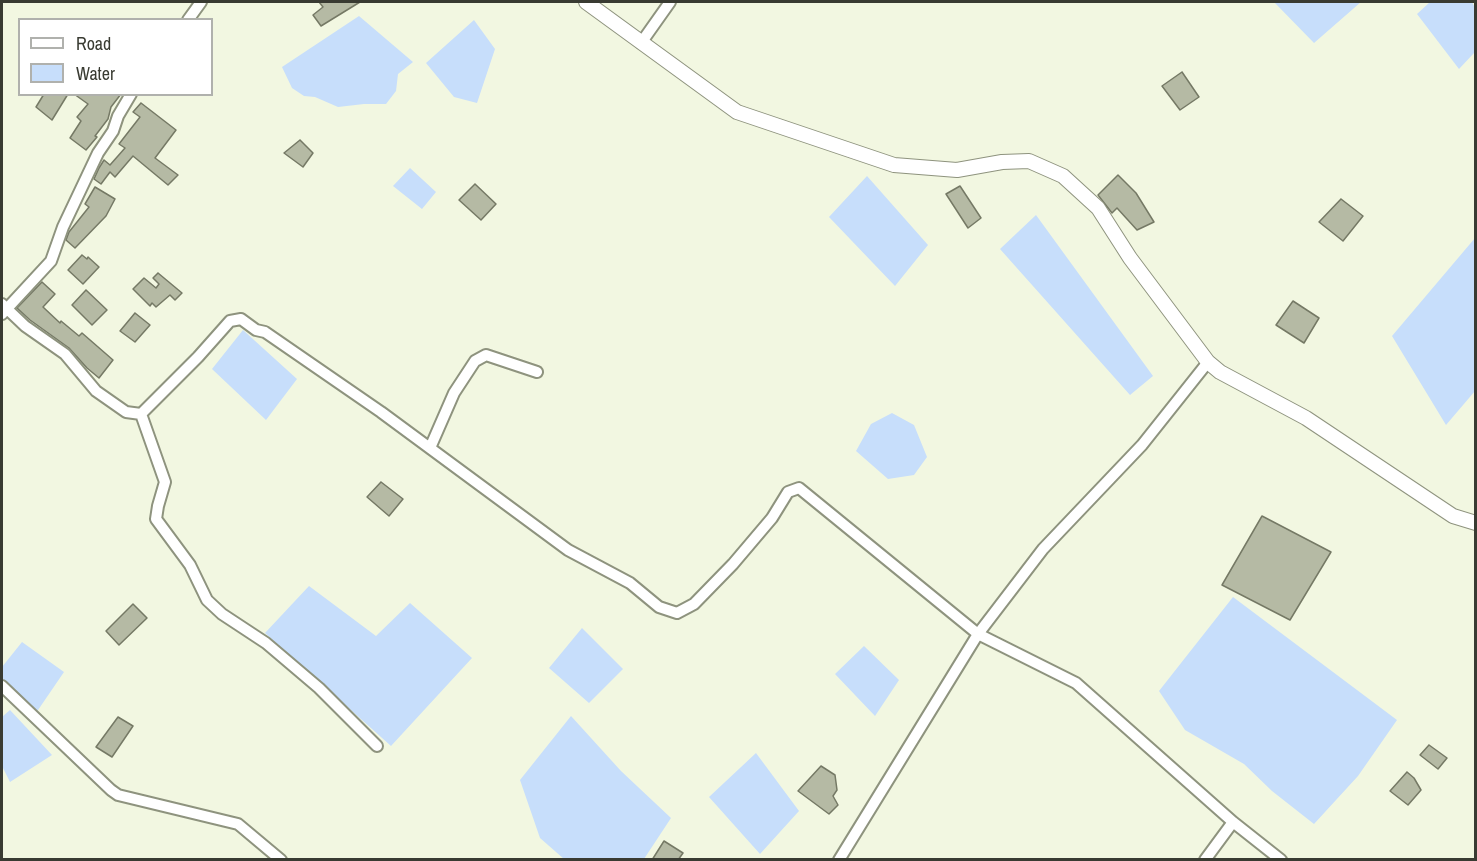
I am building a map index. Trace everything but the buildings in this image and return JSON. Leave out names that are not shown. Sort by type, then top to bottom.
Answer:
[{"type":"street","points":[[189,18],[201,2]]},
{"type":"street","points":[[586,2],[737,112],[894,165],[957,170],[1002,162],[1029,161],[1063,176],[1098,208],[1130,258],[1208,362],[1220,372],[1306,418],[1453,516],[1476,523]]},
{"type":"street","points":[[641,43],[670,2]]},
{"type":"street","points":[[130,96],[118,116],[113,131],[98,153],[63,227],[51,261],[3,308],[64,354],[96,391],[126,412],[141,414]]},
{"type":"street","points":[[141,414],[230,321],[241,319],[256,330],[265,332],[333,378],[568,550],[630,583],[659,607],[677,613],[694,604],[733,564],[772,518],[788,492],[799,488],[978,634],[1076,683],[1233,822],[1281,860]]},
{"type":"street","points":[[430,448],[454,393],[475,361],[486,355],[537,372]]},
{"type":"street","points":[[839,860],[978,634],[1043,549],[1142,445],[1208,362]]},
{"type":"street","points":[[141,414],[165,482],[156,519],[190,565],[207,600],[222,615],[266,643],[319,688],[377,746]]},
{"type":"street","points":[[2,686],[118,795],[238,824],[281,860]]},
{"type":"street","points":[[1205,860],[1233,822]]},
{"type":"water","points":[[1274,2],[1361,2],[1314,43]]},
{"type":"water","points":[[1430,2],[1472,2],[1475,8],[1475,52],[1459,69],[1417,14]]},
{"type":"water","points":[[359,16],[413,62],[398,74],[396,91],[386,104],[338,107],[315,97],[304,96],[292,88],[282,67]]},
{"type":"water","points":[[474,20],[495,49],[477,103],[454,97],[426,63]]},
{"type":"water","points":[[410,168],[436,192],[422,209],[393,186]]},
{"type":"water","points":[[867,176],[928,245],[895,286],[829,217]]},
{"type":"water","points":[[1036,215],[1153,376],[1130,395],[1000,249]]},
{"type":"water","points":[[1475,238],[1475,391],[1446,425],[1392,336]]},
{"type":"water","points":[[243,330],[297,379],[266,420],[212,369]]},
{"type":"water","points":[[892,413],[914,425],[927,457],[914,475],[888,479],[856,451],[871,424]]},
{"type":"water","points":[[309,586],[376,636],[410,603],[472,658],[391,746],[265,633]]},
{"type":"water","points":[[1233,597],[1397,720],[1358,776],[1314,824],[1272,791],[1244,764],[1185,730],[1159,691]]},
{"type":"water","points":[[582,628],[623,669],[589,703],[549,668]]},
{"type":"water","points":[[22,642],[64,672],[36,713],[2,681],[2,667]]},
{"type":"water","points":[[864,646],[899,680],[875,716],[835,674]]},
{"type":"water","points":[[10,710],[52,755],[10,782],[2,766],[2,717]]},
{"type":"water","points":[[571,716],[621,771],[671,818],[644,859],[564,859],[540,838],[520,780]]},
{"type":"water","points":[[756,753],[799,811],[760,854],[709,797]]}]
